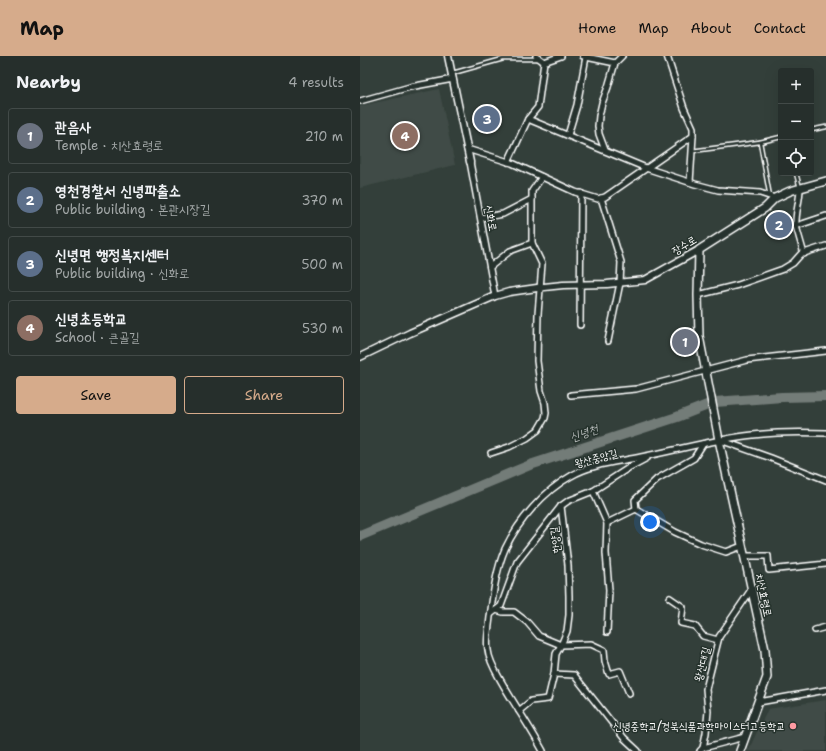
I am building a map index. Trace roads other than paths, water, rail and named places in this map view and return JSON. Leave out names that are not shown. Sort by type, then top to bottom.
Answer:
[{"type":"main road","name":"장수로","points":[[699,250],[765,208],[772,197],[826,181]]},
{"type":"main road","points":[[699,250],[699,336],[705,374]]},
{"type":"main road","name":"치산효령로","points":[[705,374],[765,650],[767,677],[740,751]]},
{"type":"street","points":[[448,56],[470,162]]},
{"type":"street","points":[[508,162],[528,119],[538,107],[542,85],[540,59],[561,56]]},
{"type":"street","points":[[568,135],[577,104],[584,56],[615,63]]},
{"type":"street","points":[[605,150],[599,134],[598,126],[602,102],[615,63],[622,56]]},
{"type":"street","points":[[667,56],[684,108],[693,128],[690,182]]},
{"type":"street","points":[[360,101],[410,86],[452,76]]},
{"type":"street","points":[[528,119],[646,168],[718,190],[760,193],[772,197]]},
{"type":"street","points":[[467,149],[508,162],[598,199],[627,182],[693,136]]},
{"type":"street","name":"신화로","points":[[470,162],[496,296]]},
{"type":"street","points":[[491,453],[509,447],[527,438],[538,430],[545,418],[546,413],[537,361],[542,264],[532,243],[532,191],[542,177]]},
{"type":"street","points":[[800,188],[796,226],[804,254]]},
{"type":"street","points":[[580,325],[581,193]]},
{"type":"street","points":[[601,198],[621,262],[620,283],[608,341]]},
{"type":"street","points":[[481,218],[503,214],[532,199]]},
{"type":"street","points":[[796,226],[826,216]]},
{"type":"street","points":[[490,267],[510,251],[532,243]]},
{"type":"street","points":[[698,295],[783,269],[804,254],[826,246]]},
{"type":"street","name":"장수로","points":[[360,357],[410,333],[496,296],[509,292],[563,285],[620,283],[645,280],[699,250]]},
{"type":"street","points":[[571,395],[636,389],[705,374],[746,360],[826,351]]},
{"type":"street","name":"왕산중앙길","points":[[543,751],[497,674],[488,650],[491,614],[498,572],[505,550],[533,507],[549,490],[572,475],[589,468],[719,440],[762,434],[801,432],[826,433]]},
{"type":"street","points":[[719,440],[771,458],[826,480]]},
{"type":"street","points":[[636,510],[635,500],[657,479],[694,458],[703,444]]},
{"type":"street","points":[[491,614],[501,606],[516,562],[562,506],[568,501],[593,491],[630,466],[654,455]]},
{"type":"street","points":[[593,491],[607,523],[606,553],[609,590],[606,632]]},
{"type":"street","name":"한양길","points":[[519,711],[531,701],[548,699],[554,674],[556,654],[567,631],[570,596],[562,506]]},
{"type":"street","points":[[636,510],[675,532],[701,544],[726,552],[742,546]]},
{"type":"street","points":[[607,523],[636,510]]},
{"type":"street","points":[[745,556],[768,556],[769,570],[826,564]]},
{"type":"street","name":"왕산대길","points":[[701,749],[706,733],[708,711],[706,689],[718,640],[727,623],[751,590]]},
{"type":"street","points":[[670,598],[683,607],[681,623],[695,626],[703,636],[718,640]]},
{"type":"street","points":[[496,610],[503,612],[514,612],[527,622],[539,636],[561,645],[591,644],[604,650],[608,674],[620,671],[628,693]]},
{"type":"street","points":[[815,630],[826,627]]},
{"type":"street","points":[[554,674],[574,675],[624,738],[638,751]]},
{"type":"street","points":[[759,702],[826,690]]},
{"type":"street","points":[[701,749],[745,737]]},
{"type":"lane","points":[[452,76],[504,58],[540,59]]},
{"type":"lane","points":[[814,129],[826,127]]},
{"type":"lane","points":[[692,151],[760,142],[778,138]]},
{"type":"lane","points":[[760,142],[772,197]]},
{"type":"lane","points":[[797,176],[800,188]]},
{"type":"waterway","name":"신녕천","points":[[360,536],[530,465],[677,417],[715,402],[782,397],[826,396]]},
{"type":"place","name":"신녕면 행정복지센터","points":[[487,119]]},
{"type":"place","name":"신녕초등학교","points":[[405,136]]},
{"type":"place","name":"영천경찰서 신녕파출소","points":[[779,225]]},
{"type":"place","name":"관음사","points":[[685,342]]},
{"type":"place","name":"신녕중학교/경북식품과학마이스터고등학교","points":[[793,726]]}]
